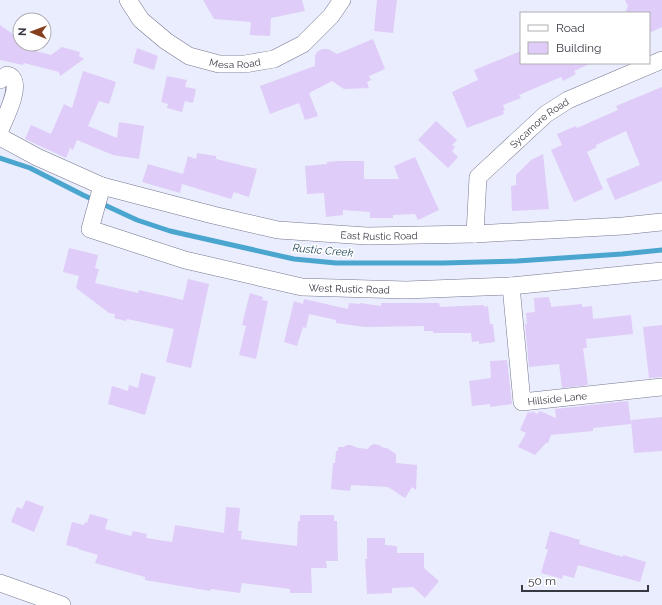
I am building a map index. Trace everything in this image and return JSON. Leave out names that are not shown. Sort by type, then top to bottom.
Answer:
[{"type":"street","name":"Mesa Road","points":[[128,0],[141,20],[166,41],[189,56],[219,64],[245,64],[274,59],[303,44],[331,16],[342,0]]},
{"type":"street","name":"Sycamore Road","points":[[475,234],[478,177],[546,114],[568,100],[662,60]]},
{"type":"street","points":[[0,80],[10,76],[14,79],[15,84],[13,98],[0,130]]},
{"type":"street","name":"East Rustic Road","points":[[0,136],[37,157],[99,198],[213,215],[278,230],[367,236],[475,234],[623,226],[662,222]]},
{"type":"street","name":"West Rustic Road","points":[[99,198],[90,229],[185,260],[302,287],[406,290],[511,286],[662,271]]},
{"type":"street","name":"Hillside Lane","points":[[511,286],[522,402],[662,386]]},
{"type":"street","points":[[0,583],[62,605]]},
{"type":"building","points":[[203,0],[302,0],[305,11],[271,18],[270,36],[250,35],[251,22],[214,19]]},
{"type":"building","points":[[377,0],[397,0],[393,33],[374,31]]},
{"type":"building","points":[[625,0],[662,0],[662,27],[650,33],[650,12],[625,12],[628,6]]},
{"type":"building","points":[[0,25],[12,33],[12,52],[40,52],[51,55],[62,47],[80,52],[79,56],[84,59],[60,76],[59,72],[24,63],[23,65],[0,60]]},
{"type":"building","points":[[373,39],[385,69],[369,76],[371,80],[367,82],[369,88],[344,89],[332,81],[309,93],[318,116],[305,120],[299,103],[270,114],[260,86],[315,66],[315,56],[317,52],[322,49],[328,49],[337,54]]},
{"type":"building","points":[[137,48],[158,56],[154,70],[133,63]]},
{"type":"building","points":[[520,51],[520,64],[590,64],[574,71],[576,74],[563,81],[561,77],[519,95],[521,98],[503,105],[505,110],[503,111],[504,114],[467,128],[452,92],[478,80],[474,70]]},
{"type":"building","points":[[83,71],[116,82],[109,104],[99,101],[88,126],[117,138],[119,122],[144,126],[139,159],[113,155],[77,140],[73,150],[70,148],[66,158],[25,139],[31,125],[51,134],[64,104],[72,108]]},
{"type":"building","points":[[167,76],[187,80],[185,87],[196,89],[193,103],[185,101],[182,112],[167,108],[168,104],[161,102]]},
{"type":"building","points":[[662,87],[662,181],[615,200],[606,179],[640,165],[626,131],[596,145],[597,147],[587,152],[603,189],[574,202],[551,150],[562,145],[557,134],[576,126],[577,128],[618,110],[616,106]]},
{"type":"building","points":[[436,121],[457,140],[452,145],[455,147],[452,151],[458,157],[448,168],[418,140]]},
{"type":"building","points":[[197,153],[216,156],[216,159],[257,169],[249,197],[234,192],[231,199],[182,184],[180,193],[142,182],[148,164],[183,174],[188,156],[196,159]]},
{"type":"building","points":[[543,154],[549,209],[512,211],[511,186],[516,185],[516,175],[531,160]]},
{"type":"building","points":[[415,157],[439,210],[418,220],[415,214],[393,215],[393,218],[370,218],[370,212],[343,210],[343,215],[326,217],[324,193],[307,194],[305,166],[327,164],[327,162],[338,161],[364,161],[364,179],[399,179],[394,166]]},
{"type":"building","points":[[69,248],[98,255],[95,268],[99,269],[95,283],[138,293],[139,290],[183,300],[188,279],[209,284],[191,368],[166,362],[174,329],[127,319],[126,321],[114,318],[115,314],[109,313],[76,288],[79,276],[63,272]]},
{"type":"building","points":[[250,293],[263,297],[262,300],[268,301],[256,359],[239,355],[246,326],[242,325]]},
{"type":"building","points":[[549,297],[551,307],[582,304],[582,307],[592,306],[593,319],[631,315],[633,334],[586,339],[587,348],[583,348],[588,385],[562,388],[559,364],[529,367],[525,324],[527,324],[526,313],[535,312],[534,298]]},
{"type":"building","points":[[304,299],[348,309],[349,303],[381,306],[381,303],[439,303],[440,307],[484,305],[484,307],[488,306],[490,324],[493,324],[495,342],[479,344],[479,341],[472,342],[471,333],[433,333],[433,331],[424,331],[424,326],[365,327],[336,323],[336,320],[309,314],[306,328],[303,327],[297,346],[284,342],[294,301],[303,304]]},
{"type":"building","points":[[662,325],[662,377],[649,378],[643,327]]},
{"type":"building","points":[[507,360],[512,404],[490,407],[490,404],[472,406],[469,381],[491,378],[490,361]]},
{"type":"building","points":[[141,373],[156,377],[145,415],[108,404],[112,386],[128,391],[129,385],[138,388]]},
{"type":"building","points":[[628,401],[631,424],[593,428],[593,431],[551,435],[548,443],[546,443],[535,455],[518,447],[526,433],[520,430],[528,412],[531,413],[532,411],[537,414],[540,411],[556,418],[555,409]]},
{"type":"building","points":[[662,417],[662,451],[634,453],[631,420]]},
{"type":"building","points":[[374,444],[387,448],[396,454],[396,463],[417,465],[416,490],[412,487],[405,498],[388,487],[351,485],[350,491],[331,489],[333,463],[335,463],[336,451],[338,451],[338,447],[351,445],[358,448],[368,449]]},
{"type":"building","points":[[26,500],[44,507],[34,532],[11,522],[17,507],[22,509]]},
{"type":"building","points":[[226,507],[240,508],[238,531],[242,531],[241,539],[297,546],[298,521],[300,521],[300,515],[334,515],[334,521],[337,521],[338,561],[326,561],[327,568],[311,568],[312,593],[290,593],[290,589],[242,583],[240,593],[211,589],[210,591],[145,580],[145,577],[95,563],[98,555],[66,545],[72,522],[84,525],[85,522],[87,523],[90,514],[108,519],[105,529],[131,536],[133,531],[147,534],[146,538],[172,542],[175,525],[224,533]]},
{"type":"building","points":[[550,531],[580,540],[579,544],[646,562],[640,582],[578,565],[574,578],[563,575],[562,579],[541,573],[548,549],[545,549]]},
{"type":"building","points":[[367,538],[385,538],[385,545],[397,546],[397,553],[424,553],[424,568],[439,581],[425,598],[413,587],[392,588],[392,593],[367,594],[365,559],[367,559]]},
{"type":"waterway","name":"Rustic Creek","points":[[0,158],[30,168],[137,220],[170,231],[294,259],[336,263],[443,263],[517,261],[662,250]]}]
